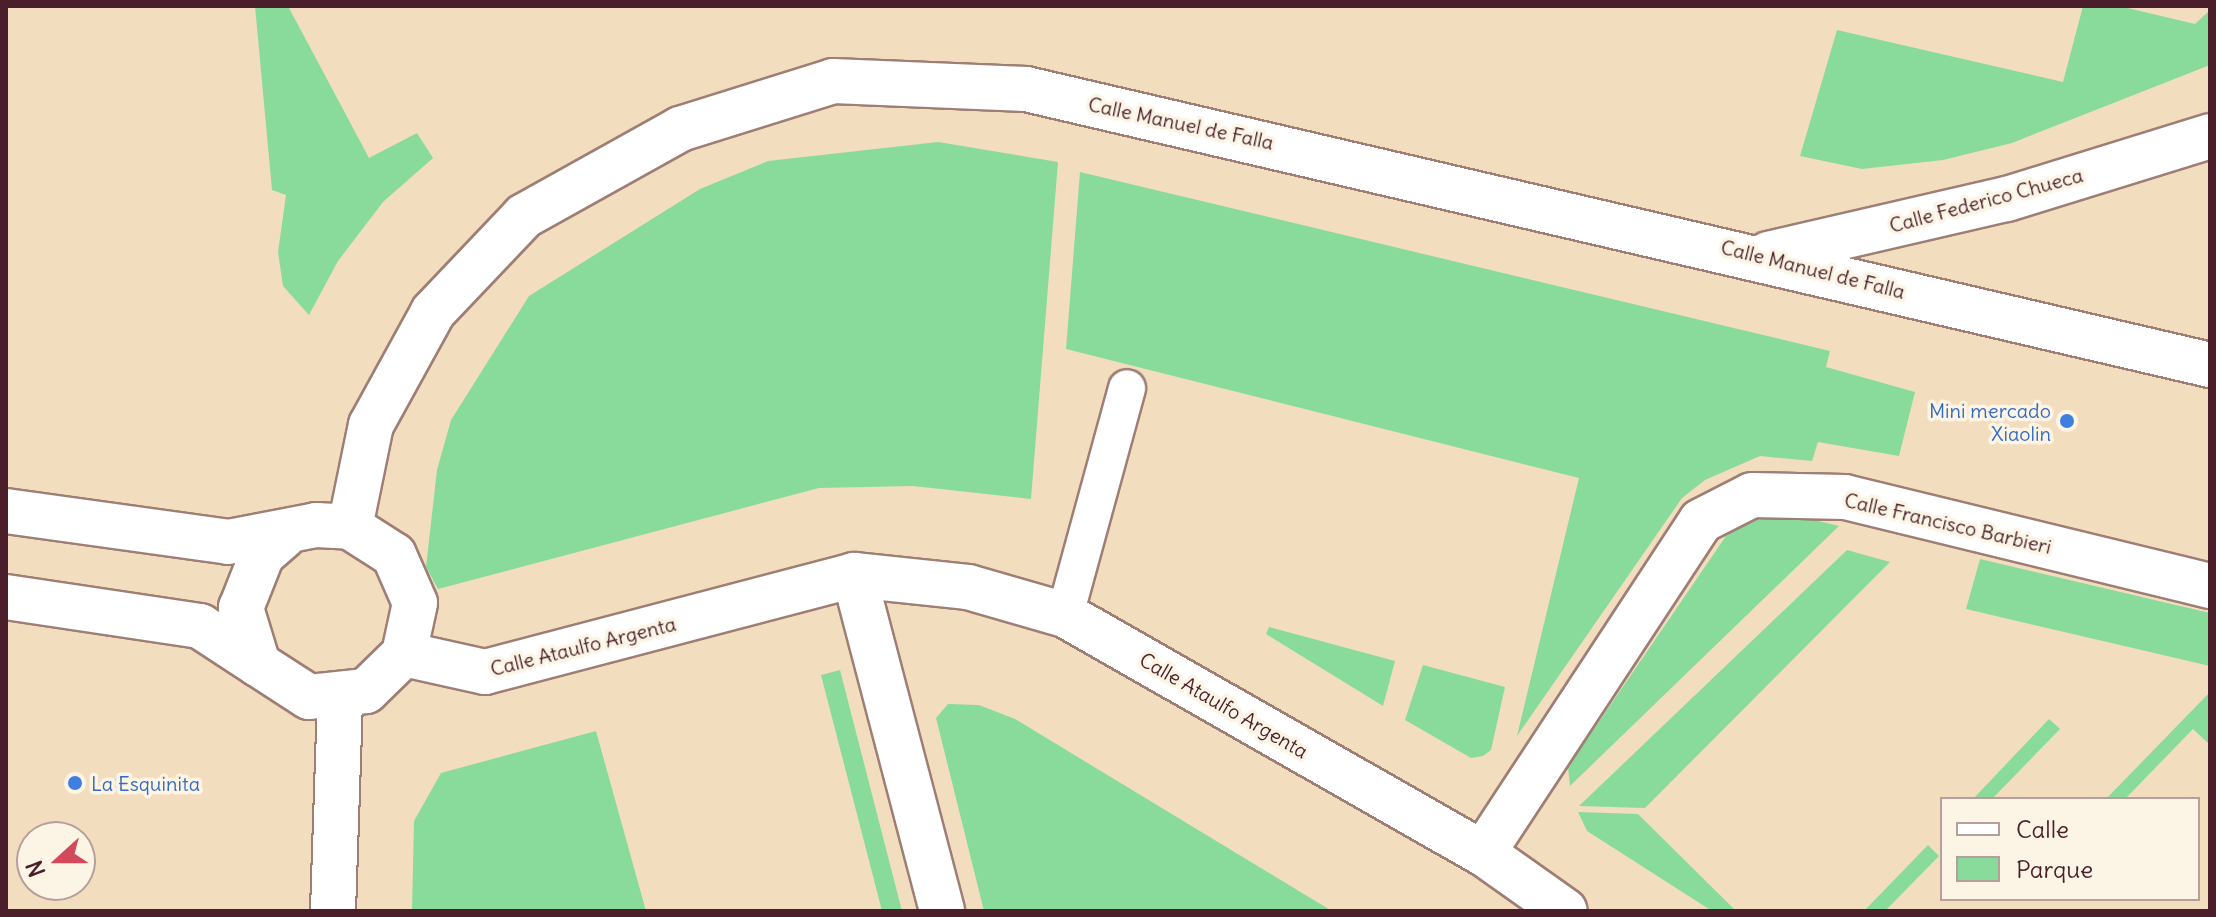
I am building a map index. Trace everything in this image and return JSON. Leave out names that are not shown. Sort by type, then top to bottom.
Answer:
[{"type":"street","name":"Calle Manuel de Falla","points":[[350,527],[371,425],[433,312],[524,216],[680,129],[833,81],[1026,89],[1759,256],[2210,365]]},
{"type":"street","name":"Calle Federico Chueca","points":[[1759,256],[2007,199],[2210,136]]},
{"type":"street","name":"Calle Francisco Barbieri","points":[[1483,853],[1701,521],[1752,495],[1845,497],[2210,586]]},
{"type":"street","points":[[6,511],[228,542],[284,536],[316,525],[350,527],[394,555],[415,603],[404,654],[366,691],[340,699],[281,685],[258,664],[200,626],[6,597]]},
{"type":"street","points":[[258,664],[241,608],[262,555],[284,536]]},
{"type":"street","points":[[854,575],[942,911]]},
{"type":"street","name":"Calle Ataulfo Argenta","points":[[404,654],[485,672],[854,575],[968,587],[1065,615],[1483,853],[1565,911]]},
{"type":"street","points":[[333,911],[340,699]]},
{"type":"lane","points":[[1065,615],[1127,388]]},
{"type":"green space","points":[[255,6],[288,6],[369,158],[417,133],[433,158],[383,202],[338,261],[309,315],[283,286],[278,252],[286,195],[272,190]]},
{"type":"green space","points":[[2083,6],[2119,6],[2195,24],[2210,10],[2210,65],[2012,143],[1943,160],[1862,169],[1800,156],[1837,30],[2063,82]]},
{"type":"green space","points":[[938,142],[1058,162],[1031,499],[913,486],[819,488],[438,589],[426,567],[437,470],[451,420],[529,296],[700,189],[768,161]]},
{"type":"green space","points":[[1080,172],[1830,351],[1826,367],[1915,392],[1899,456],[1818,442],[1812,461],[1760,456],[1705,480],[1682,498],[1517,736],[1579,478],[1066,349]]},
{"type":"green space","points":[[1782,512],[1839,526],[1570,786],[1568,767],[1726,536],[1760,515]]},
{"type":"green space","points":[[1847,550],[1890,562],[1645,808],[1579,806]]},
{"type":"green space","points":[[1980,559],[2210,613],[2210,666],[1966,609]]},
{"type":"green space","points":[[1269,627],[1395,661],[1383,706],[1266,634]]},
{"type":"green space","points":[[1423,665],[1505,687],[1491,750],[1483,756],[1471,758],[1405,720]]},
{"type":"green space","points":[[840,670],[902,911],[882,911],[821,675]]},
{"type":"green space","points":[[2210,692],[2210,745],[2193,729],[2127,797],[2108,797]]},
{"type":"green space","points":[[948,704],[979,705],[1015,719],[1332,911],[984,911],[936,718]]},
{"type":"green space","points":[[2049,719],[2060,729],[1994,797],[1975,797]]},
{"type":"green space","points":[[596,731],[646,911],[412,911],[414,821],[441,773]]},
{"type":"green space","points":[[1578,812],[1638,814],[1736,911],[1712,911],[1587,831]]},
{"type":"green space","points":[[1928,845],[1939,856],[1885,911],[1864,911]]},
{"type":"place","name":"Mini mercado Xiaolin","points":[[2067,421]]},
{"type":"place","name":"La Esquinita","points":[[75,783]]}]
